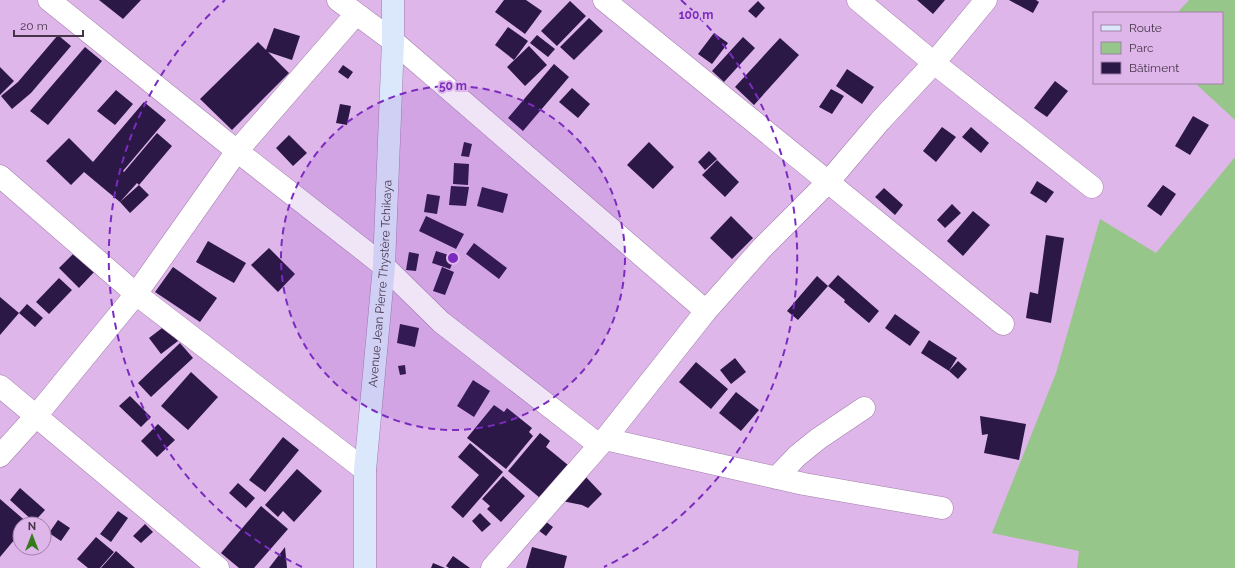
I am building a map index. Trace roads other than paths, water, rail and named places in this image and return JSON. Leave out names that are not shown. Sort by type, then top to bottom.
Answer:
[{"type":"street","points":[[49,0],[237,151],[384,266],[441,322],[602,442],[776,478],[942,508]]},
{"type":"street","points":[[338,0],[393,41],[706,311]]},
{"type":"street","name":"Avenue Jean Pierre Thystère Tchikaya","points":[[365,568],[364,470],[384,266],[393,41],[393,0]]},
{"type":"street","points":[[604,0],[1004,324]]},
{"type":"street","points":[[858,0],[934,63],[1092,188]]},
{"type":"street","points":[[492,568],[602,442],[706,311],[762,248],[829,181],[880,121],[934,63],[986,0]]},
{"type":"street","points":[[0,456],[36,416],[136,294],[237,151],[356,14]]},
{"type":"street","points":[[0,176],[136,294],[364,470]]},
{"type":"street","points":[[0,386],[218,568]]},
{"type":"street","points":[[776,478],[797,456],[818,439],[864,408]]}]
